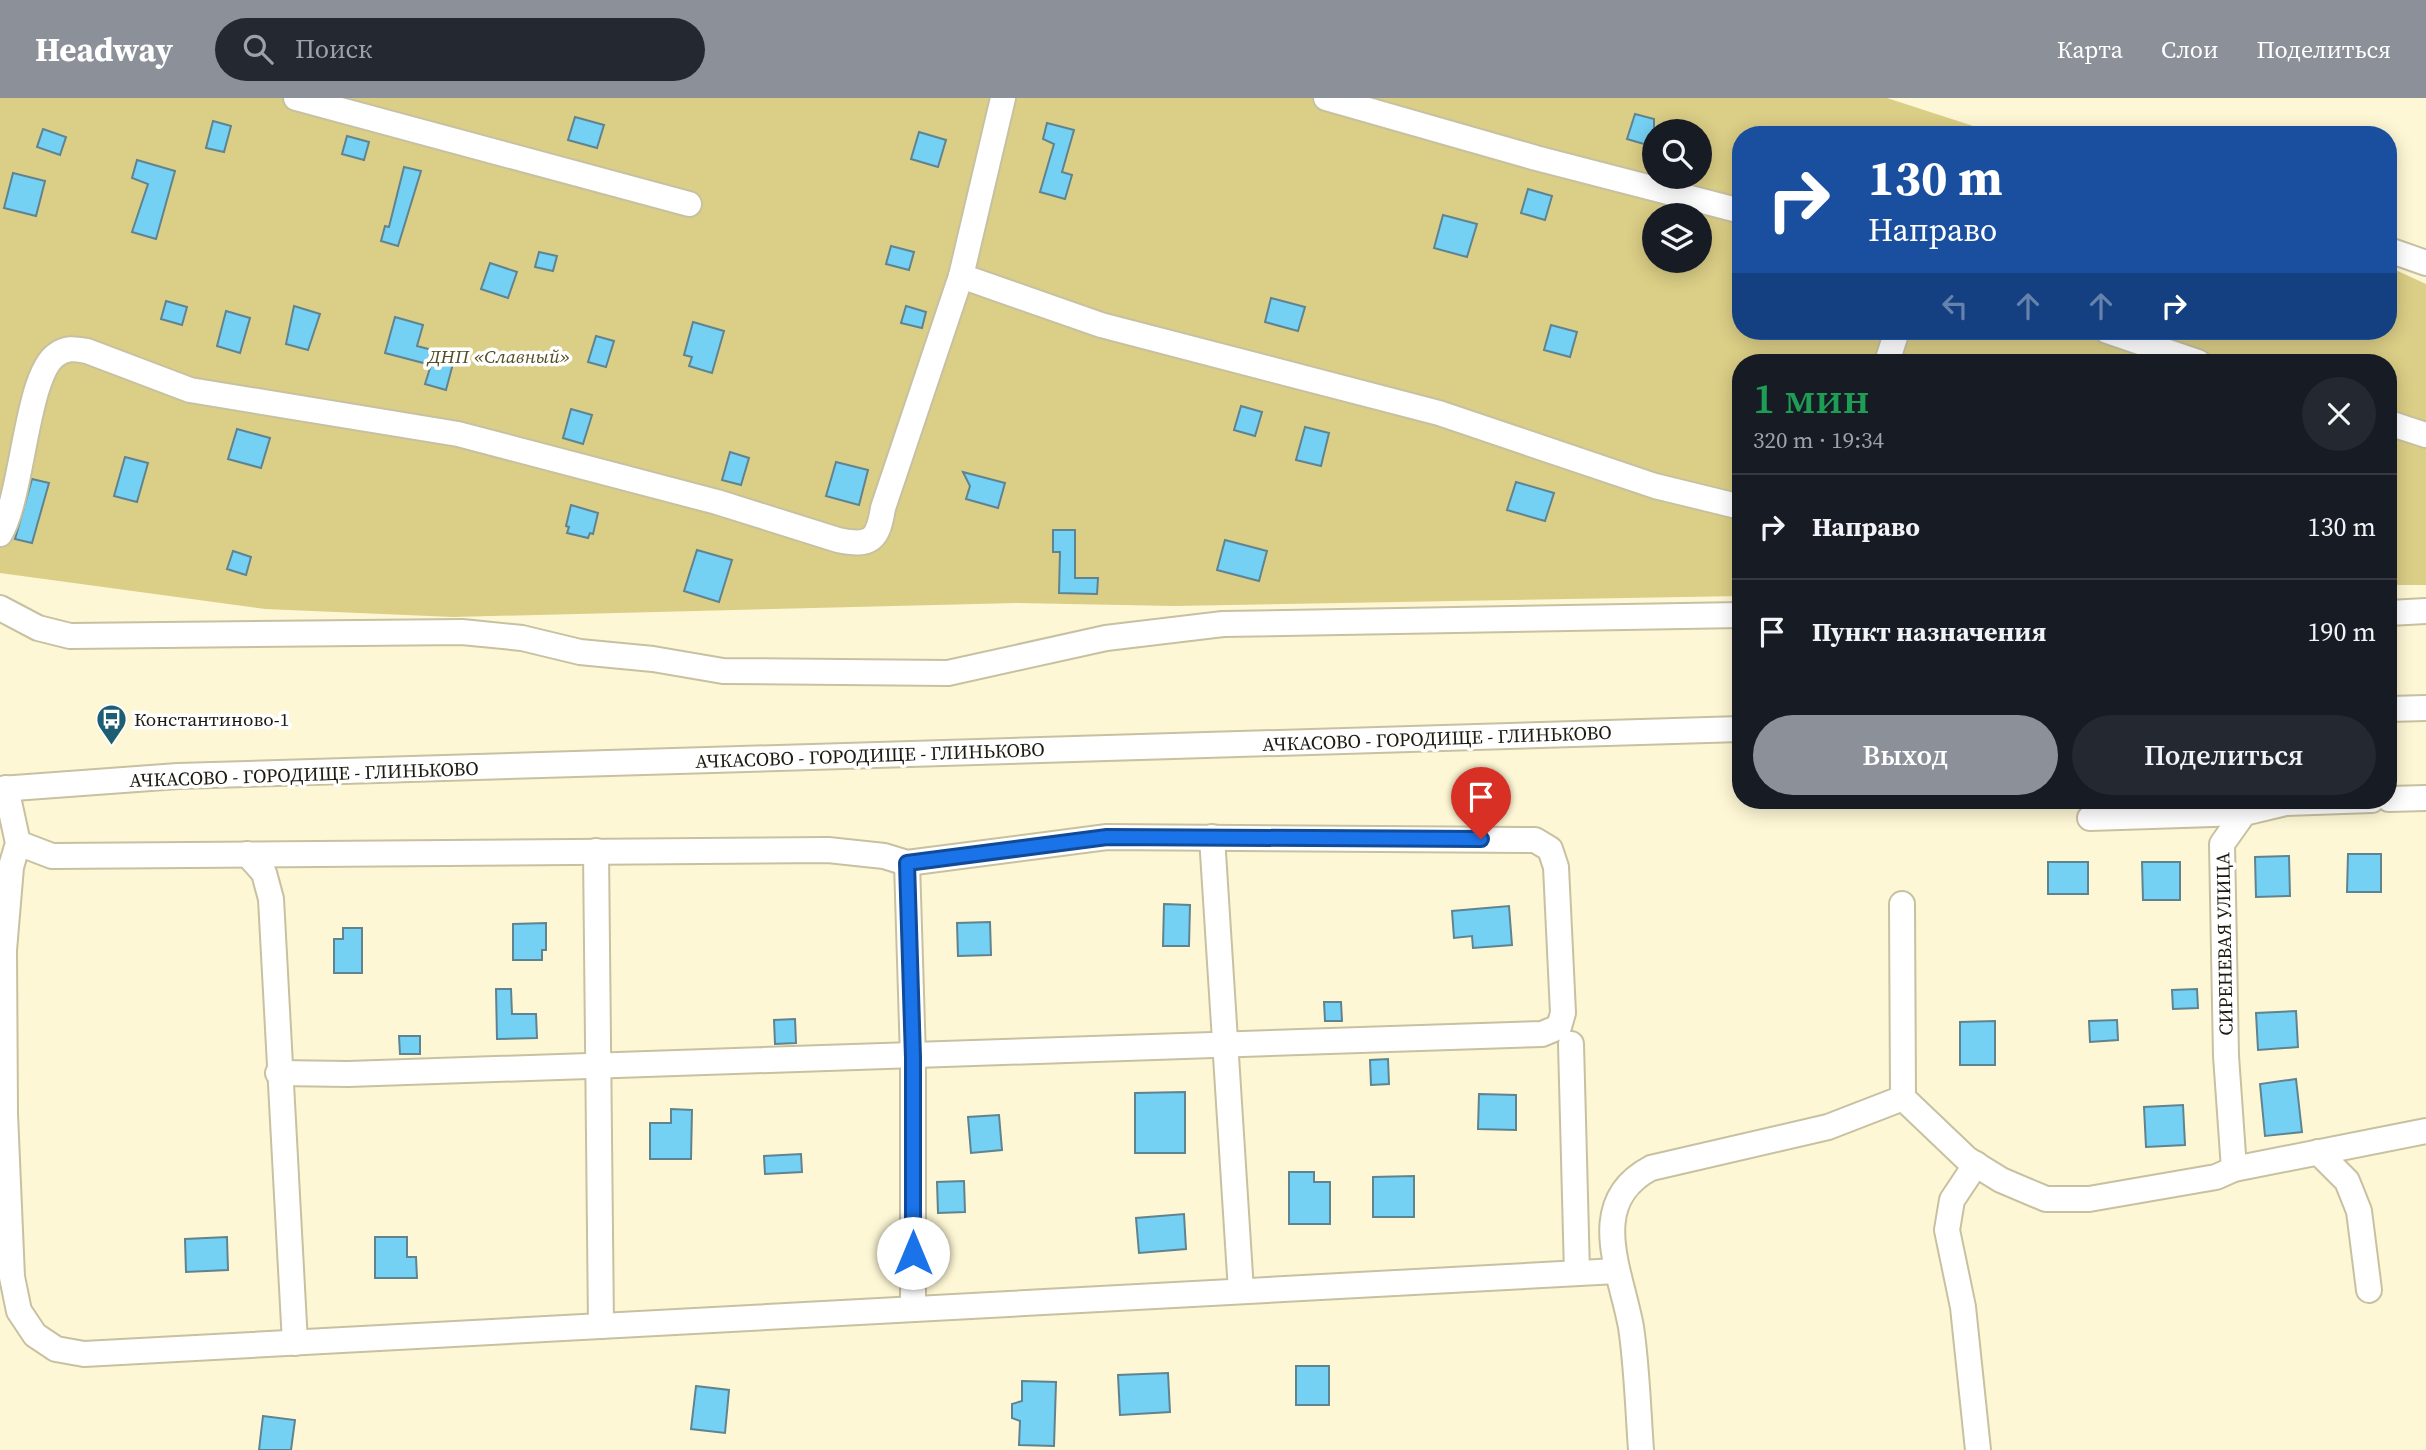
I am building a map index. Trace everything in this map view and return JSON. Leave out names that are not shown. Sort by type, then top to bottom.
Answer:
[{"type":"street","points":[[296,98],[689,204]]},
{"type":"street","points":[[0,534],[15,487],[43,370],[55,355],[69,348],[87,351],[190,390],[458,434],[578,463],[859,544],[872,539],[880,527],[883,508],[961,276],[1003,98]]},
{"type":"street","points":[[1326,98],[1536,158],[1732,209]]},
{"type":"street","points":[[2397,253],[2426,263]]},
{"type":"street","points":[[961,276],[1101,325],[1439,413],[1655,486],[1732,504]]},
{"type":"street","points":[[2133,340],[2175,354]]},
{"type":"street","points":[[2397,426],[2426,435]]},
{"type":"street","points":[[0,608],[38,628],[70,636],[462,632],[522,638],[580,652],[653,659],[723,671],[948,673],[1106,638],[1223,624],[1732,615]]},
{"type":"street","points":[[2397,613],[2426,611]]},
{"type":"street","points":[[2397,709],[2426,708]]},
{"type":"street","name":"АЧКАСОВО - ГОРОДИЩЕ - ГЛИНЬКОВО","points":[[3,789],[192,776],[1732,729]]},
{"type":"street","points":[[3,789],[18,844],[11,867],[4,950],[5,1114],[12,1277],[19,1311],[35,1335],[56,1349],[84,1354],[1617,1271]]},
{"type":"street","points":[[2397,799],[2426,798]]},
{"type":"street","points":[[2090,818],[2244,813],[2261,809]]},
{"type":"street","name":"СИРЕНЕВАЯ УЛИЦА","points":[[2234,1169],[2225,1056],[2222,844],[2244,813]]},
{"type":"street","points":[[18,844],[52,856],[828,850],[884,856],[907,863],[1107,837],[1535,839],[1550,849],[1556,867],[1563,1013],[1559,1027],[1542,1034],[913,1058],[348,1074],[278,1073]]},
{"type":"street","points":[[1212,837],[1241,1292]]},
{"type":"street","points":[[596,851],[601,1326]]},
{"type":"street","points":[[247,854],[264,873],[271,899],[278,1073],[295,1343]]},
{"type":"street","points":[[907,863],[913,1058],[913,1309]]},
{"type":"street","points":[[1902,904],[1903,1098],[1933,1130],[2001,1180],[2046,1199],[2089,1199],[2216,1177],[2234,1169],[2426,1131]]},
{"type":"street","points":[[1572,1044],[1577,1273]]},
{"type":"street","points":[[1641,1450],[1631,1327],[1617,1271],[1611,1230],[1618,1199],[1633,1178],[1651,1168],[1828,1127],[1903,1098]]},
{"type":"street","points":[[2318,1152],[2347,1181],[2359,1211],[2369,1290]]},
{"type":"street","points":[[1976,1164],[1952,1200],[1947,1230],[1963,1307],[1978,1450]]},
{"type":"green space","name":"ДНП «Славный»","points":[[0,98],[1887,98],[1973,126],[1732,126],[1732,340],[2397,340],[2397,271],[2426,284],[2426,585],[2397,585],[2397,354],[1732,354],[1732,596],[1174,606],[1017,603],[453,617],[265,609],[0,573]]},
{"type":"building","points":[[1635,114],[1654,119],[1642,119],[1642,143],[1627,139]]},
{"type":"building","points":[[575,117],[604,125],[597,148],[568,140]]},
{"type":"building","points":[[213,121],[231,126],[224,152],[206,148]]},
{"type":"building","points":[[1047,123],[1074,130],[1062,172],[1072,175],[1065,199],[1040,192],[1054,144],[1043,139]]},
{"type":"building","points":[[43,129],[66,137],[60,155],[37,147]]},
{"type":"building","points":[[919,132],[946,140],[938,167],[911,159]]},
{"type":"building","points":[[347,136],[369,142],[364,160],[342,154]]},
{"type":"building","points":[[137,160],[175,171],[156,239],[132,232],[148,184],[132,178]]},
{"type":"building","points":[[404,167],[421,171],[398,246],[381,241],[385,226],[389,227]]},
{"type":"building","points":[[13,173],[45,181],[36,216],[4,208]]},
{"type":"building","points":[[1528,189],[1552,196],[1545,220],[1521,213]]},
{"type":"building","points":[[1443,215],[1477,224],[1467,257],[1434,248]]},
{"type":"building","points":[[891,246],[914,252],[909,270],[886,264]]},
{"type":"building","points":[[539,252],[557,256],[553,271],[535,267]]},
{"type":"building","points":[[490,263],[517,272],[508,298],[481,289]]},
{"type":"building","points":[[1271,298],[1305,307],[1298,331],[1265,322]]},
{"type":"building","points":[[166,301],[187,307],[182,325],[161,319]]},
{"type":"building","points":[[294,306],[320,314],[308,350],[286,344]]},
{"type":"building","points":[[906,306],[926,312],[922,328],[901,323]]},
{"type":"building","points":[[226,311],[250,318],[240,353],[217,346]]},
{"type":"building","points":[[395,317],[423,325],[417,346],[455,356],[446,390],[425,384],[431,365],[385,353]]},
{"type":"building","points":[[693,322],[724,331],[712,373],[689,366],[692,357],[684,355]]},
{"type":"building","points":[[1551,325],[1577,332],[1570,357],[1544,350]]},
{"type":"building","points":[[596,336],[614,341],[606,367],[588,362]]},
{"type":"building","points":[[1241,406],[1262,412],[1255,436],[1234,430]]},
{"type":"building","points":[[571,409],[592,415],[583,444],[563,438]]},
{"type":"building","points":[[1305,427],[1329,433],[1321,466],[1296,460]]},
{"type":"building","points":[[237,429],[270,438],[261,468],[228,459]]},
{"type":"building","points":[[730,452],[749,458],[741,485],[722,480]]},
{"type":"building","points":[[125,457],[148,463],[137,502],[114,496]]},
{"type":"building","points":[[836,462],[868,470],[859,505],[826,496]]},
{"type":"building","points":[[963,472],[1005,483],[998,508],[966,499],[970,486]]},
{"type":"building","points":[[32,479],[49,483],[32,543],[15,539]]},
{"type":"building","points":[[1516,482],[1554,493],[1545,521],[1507,510]]},
{"type":"building","points":[[571,505],[598,513],[593,534],[590,533],[588,538],[567,533]]},
{"type":"building","points":[[1053,530],[1075,530],[1075,578],[1098,578],[1097,594],[1059,593],[1060,552],[1053,552]]},
{"type":"building","points":[[1225,540],[1267,551],[1259,581],[1217,570]]},
{"type":"building","points":[[697,550],[732,560],[719,602],[684,591]]},
{"type":"building","points":[[233,551],[251,557],[246,575],[227,569]]},
{"type":"building","points":[[2348,854],[2381,854],[2381,892],[2347,892]]},
{"type":"building","points":[[2289,856],[2290,896],[2256,897],[2255,857]]},
{"type":"building","points":[[2048,862],[2088,862],[2088,894],[2048,894]]},
{"type":"building","points":[[2142,862],[2180,862],[2180,900],[2143,900]]},
{"type":"building","points":[[1164,904],[1190,905],[1189,946],[1163,946]]},
{"type":"building","points":[[1509,906],[1512,945],[1473,948],[1472,936],[1454,938],[1452,911]]},
{"type":"building","points":[[990,922],[991,955],[958,956],[957,923]]},
{"type":"building","points":[[546,923],[546,950],[542,950],[542,960],[513,960],[513,924]]},
{"type":"building","points":[[343,928],[362,928],[362,973],[334,973],[334,939],[343,939]]},
{"type":"building","points":[[496,989],[511,989],[512,1014],[536,1014],[537,1038],[497,1039]]},
{"type":"building","points":[[2197,989],[2198,1008],[2173,1009],[2172,990]]},
{"type":"building","points":[[1324,1002],[1341,1002],[1342,1021],[1325,1021]]},
{"type":"building","points":[[2296,1011],[2298,1047],[2258,1050],[2256,1013]]},
{"type":"building","points":[[795,1019],[796,1043],[775,1044],[774,1020]]},
{"type":"building","points":[[2117,1020],[2118,1040],[2090,1042],[2089,1021]]},
{"type":"building","points":[[1995,1021],[1995,1065],[1960,1065],[1960,1022]]},
{"type":"building","points":[[399,1036],[420,1036],[420,1054],[400,1054]]},
{"type":"building","points":[[1388,1059],[1389,1084],[1371,1085],[1370,1060]]},
{"type":"building","points":[[2296,1079],[2302,1132],[2265,1136],[2260,1084]]},
{"type":"building","points":[[1185,1092],[1185,1153],[1135,1153],[1135,1093]]},
{"type":"building","points":[[1479,1094],[1516,1095],[1516,1130],[1478,1129]]},
{"type":"building","points":[[2183,1105],[2185,1145],[2146,1147],[2144,1107]]},
{"type":"building","points":[[671,1109],[692,1110],[691,1159],[650,1159],[650,1123],[671,1123]]},
{"type":"building","points":[[999,1115],[1002,1150],[971,1153],[968,1117]]},
{"type":"building","points":[[801,1154],[802,1172],[765,1174],[764,1156]]},
{"type":"building","points":[[1289,1172],[1314,1172],[1314,1182],[1330,1182],[1330,1224],[1289,1224]]},
{"type":"building","points":[[1414,1176],[1414,1217],[1373,1217],[1373,1177]]},
{"type":"building","points":[[964,1181],[965,1212],[938,1213],[937,1182]]},
{"type":"building","points":[[1184,1214],[1186,1249],[1139,1253],[1136,1218]]},
{"type":"building","points":[[227,1237],[228,1270],[186,1272],[185,1239]]},
{"type":"building","points":[[375,1237],[407,1237],[407,1257],[416,1257],[417,1278],[375,1278]]},
{"type":"building","points":[[1296,1366],[1329,1366],[1329,1405],[1296,1405]]},
{"type":"building","points":[[1168,1373],[1170,1412],[1120,1415],[1118,1375]]},
{"type":"building","points":[[1022,1381],[1056,1382],[1054,1446],[1019,1445],[1020,1421],[1012,1418],[1012,1404],[1022,1401]]},
{"type":"building","points":[[696,1386],[729,1390],[725,1433],[691,1429]]},
{"type":"building","points":[[263,1416],[295,1420],[291,1450],[259,1450]]},
{"type":"place","name":"Константиново-1","points":[[111,746]]},
{"type":"route","points":[[913,1253],[913,1058],[907,863],[1107,837],[1481,839]]}]
